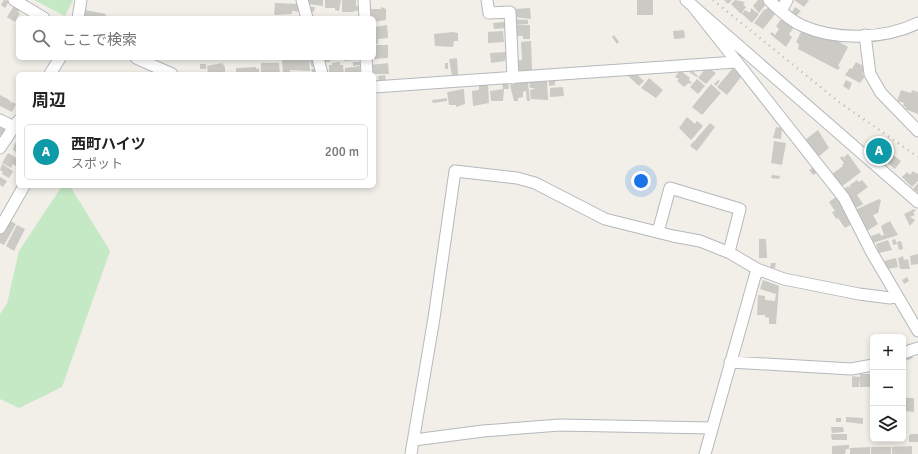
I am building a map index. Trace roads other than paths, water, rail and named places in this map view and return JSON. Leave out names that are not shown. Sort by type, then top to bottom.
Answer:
[{"type":"street","points":[[14,0],[41,16]]},
{"type":"street","points":[[78,16],[81,0]]},
{"type":"street","points":[[302,0],[306,16]]},
{"type":"street","points":[[364,0],[364,16]]},
{"type":"street","points":[[487,0],[489,13],[510,12],[513,78]]},
{"type":"street","points":[[769,0],[802,26],[818,32],[865,36],[900,31],[918,23]]},
{"type":"street","points":[[782,11],[787,0]]},
{"type":"street","points":[[689,3],[844,198],[918,332]]},
{"type":"street","points":[[689,3],[918,202]]},
{"type":"street","points":[[865,36],[870,74],[877,87],[901,115],[918,130]]},
{"type":"street","points":[[51,72],[59,60]]},
{"type":"street","points":[[140,60],[168,72]]},
{"type":"street","points":[[318,60],[322,72]]},
{"type":"street","points":[[366,60],[367,72]]},
{"type":"street","points":[[376,87],[736,62]]},
{"type":"street","points":[[0,120],[16,124]]},
{"type":"street","points":[[0,148],[16,125]]},
{"type":"street","points":[[411,454],[455,172],[516,178],[535,183],[605,219],[700,241],[729,252],[757,270],[784,279],[859,294],[890,298],[898,296]]},
{"type":"street","points":[[0,228],[23,188]]},
{"type":"street","points":[[658,232],[670,188],[740,209],[729,252]]},
{"type":"street","points":[[705,454],[711,428],[757,270]]},
{"type":"street","points":[[906,352],[918,348]]},
{"type":"street","points":[[730,362],[851,369],[870,366]]},
{"type":"street","points":[[414,440],[483,431],[560,425],[711,428]]},
{"type":"railway","points":[[713,0],[839,102],[918,157]]},
{"type":"place","name":"西町ハイツ","points":[[879,151]]}]
